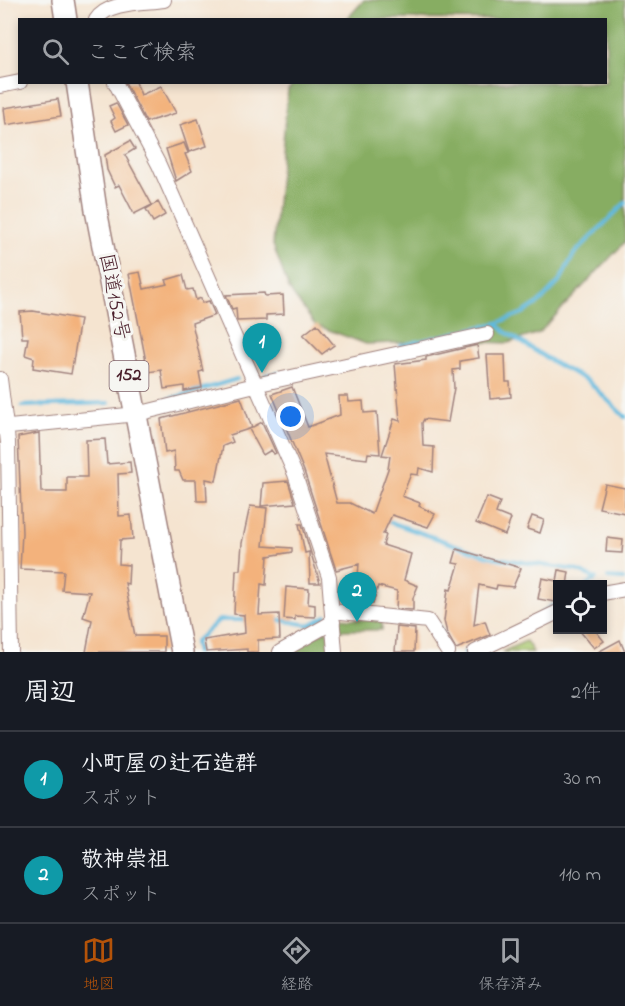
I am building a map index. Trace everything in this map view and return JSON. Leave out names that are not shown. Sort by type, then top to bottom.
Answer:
[{"type":"highway","points":[[63,0],[66,18]]},
{"type":"highway","name":"国道152号","points":[[77,84],[96,210],[182,652]]},
{"type":"street","points":[[97,18],[109,9],[164,0]]},
{"type":"street","points":[[0,86],[18,82]]},
{"type":"street","points":[[116,84],[159,165],[306,504],[329,576],[335,652]]},
{"type":"street","points":[[4,428],[137,414],[255,385],[487,334]]},
{"type":"street","points":[[0,379],[4,428],[11,652]]},
{"type":"street","points":[[607,592],[625,589]]},
{"type":"street","points":[[475,652],[553,614]]},
{"type":"street","points":[[280,652],[332,617],[428,621],[448,652]]},
{"type":"green space","points":[[364,0],[625,0],[625,242],[539,333],[508,343],[452,341],[366,344],[315,325],[289,289],[273,245],[288,90],[293,84],[607,84],[607,18],[348,18]]},
{"type":"green space","points":[[338,618],[382,621],[382,630],[341,630]]},
{"type":"green space","points":[[327,630],[331,652],[285,652]]},
{"type":"green space","points":[[526,641],[533,652],[502,652]]},
{"type":"building","points":[[126,84],[137,84],[141,95],[161,86],[176,113],[146,122]]},
{"type":"building","points":[[58,99],[61,116],[6,125],[4,108]]},
{"type":"building","points":[[116,103],[128,125],[116,131],[111,121],[115,118],[109,106]]},
{"type":"building","points":[[198,119],[207,146],[189,152],[180,125]]},
{"type":"building","points":[[130,141],[135,149],[125,155],[152,205],[134,214],[119,185],[115,187],[107,170],[105,155]]},
{"type":"building","points":[[184,143],[188,153],[185,154],[192,171],[176,181],[166,149]]},
{"type":"building","points":[[158,202],[165,215],[153,222],[146,209]]},
{"type":"building","points":[[140,272],[144,289],[168,284],[166,280],[183,275],[187,290],[193,289],[196,300],[201,298],[202,303],[209,301],[215,315],[192,323],[203,371],[199,372],[202,388],[184,391],[184,386],[164,389],[161,370],[148,372],[129,274]]},
{"type":"building","points":[[264,293],[265,296],[283,295],[284,314],[266,315],[266,320],[237,321],[236,308],[232,309],[226,295]]},
{"type":"building","points":[[33,311],[80,319],[71,374],[33,368],[34,358],[25,355],[28,338],[22,338],[20,312]]},
{"type":"building","points":[[317,324],[334,345],[322,354],[303,335]]},
{"type":"building","points":[[477,345],[479,358],[460,361],[460,369],[453,370],[454,388],[448,422],[424,419],[422,423],[423,446],[434,447],[433,472],[419,468],[418,475],[411,474],[402,496],[420,503],[419,506],[435,514],[428,527],[392,515],[383,534],[386,535],[383,545],[411,554],[404,580],[418,586],[413,598],[413,610],[396,609],[397,591],[378,586],[373,604],[356,600],[359,564],[336,570],[304,471],[272,394],[292,387],[308,427],[340,415],[339,396],[348,396],[349,402],[363,401],[364,413],[377,412],[380,454],[368,453],[367,459],[324,454],[337,503],[350,503],[372,514],[388,469],[390,456],[382,455],[394,419],[400,421],[395,364],[426,360],[426,357]]},
{"type":"building","points":[[487,355],[505,355],[506,382],[510,382],[511,397],[490,399]]},
{"type":"building","points":[[241,398],[252,428],[230,435],[233,442],[223,446],[216,481],[206,479],[207,501],[197,501],[196,480],[183,480],[179,471],[175,471],[174,451],[165,453],[161,419]]},
{"type":"building","points":[[262,422],[276,453],[274,454],[271,450],[263,455],[249,429]]},
{"type":"building","points":[[39,433],[41,492],[67,492],[67,477],[87,477],[86,440],[105,439],[107,464],[130,462],[131,473],[118,474],[119,516],[131,515],[133,539],[120,540],[119,564],[129,565],[128,584],[125,583],[135,636],[164,636],[164,652],[86,652],[92,620],[83,617],[90,592],[62,590],[64,571],[20,569],[22,533],[18,437]]},
{"type":"building","points":[[288,481],[295,503],[261,506],[263,483]]},
{"type":"building","points":[[605,484],[625,488],[625,513],[599,508]]},
{"type":"building","points":[[487,497],[500,502],[496,513],[511,519],[505,535],[476,523]]},
{"type":"building","points":[[250,506],[267,508],[263,546],[292,548],[292,552],[268,556],[266,585],[261,584],[259,615],[279,614],[280,639],[258,640],[258,652],[247,652],[247,649],[206,652],[204,640],[245,633],[244,615],[234,614],[236,570],[240,570],[242,543]]},
{"type":"building","points":[[532,516],[544,520],[540,533],[527,529]]},
{"type":"building","points":[[299,524],[302,524],[320,583],[310,583],[309,552],[305,553]]},
{"type":"building","points":[[607,538],[623,540],[622,553],[606,552]]},
{"type":"building","points":[[457,549],[521,568],[513,587],[497,585],[496,589],[479,585],[474,625],[485,621],[490,635],[456,649],[447,633],[444,621],[448,589],[451,590],[459,564],[453,563]]},
{"type":"building","points":[[559,570],[569,572],[568,580],[557,580]]},
{"type":"building","points":[[542,578],[553,580],[553,602],[538,599]]},
{"type":"building","points":[[286,587],[309,589],[308,604],[315,605],[315,617],[295,616],[295,620],[284,619]]},
{"type":"building","points":[[397,627],[415,629],[414,652],[395,652]]},
{"type":"building","points":[[582,634],[598,634],[604,641],[594,648]]},
{"type":"building","points":[[620,640],[625,652],[598,652]]},
{"type":"waterway","points":[[497,323],[523,313],[540,302],[560,281],[574,254],[625,203]]},
{"type":"waterway","points":[[400,346],[497,323],[504,331],[588,381],[625,417]]},
{"type":"waterway","points":[[266,375],[279,373]]},
{"type":"waterway","points":[[166,400],[237,379]]},
{"type":"waterway","points":[[22,406],[109,403]]},
{"type":"waterway","points":[[387,521],[490,557],[576,570],[592,577],[594,580]]},
{"type":"waterway","points":[[608,578],[623,579]]},
{"type":"waterway","points":[[541,614],[553,606]]},
{"type":"waterway","points":[[275,619],[309,625],[326,616]]},
{"type":"waterway","points":[[197,652],[195,642],[219,620],[249,620]]},
{"type":"waterway","points":[[434,620],[443,634]]},
{"type":"waterway","points":[[465,652],[473,648]]},
{"type":"place","name":"小町屋の辻石造群","points":[[262,373]]},
{"type":"place","name":"敬神崇祖","points":[[357,622]]}]
